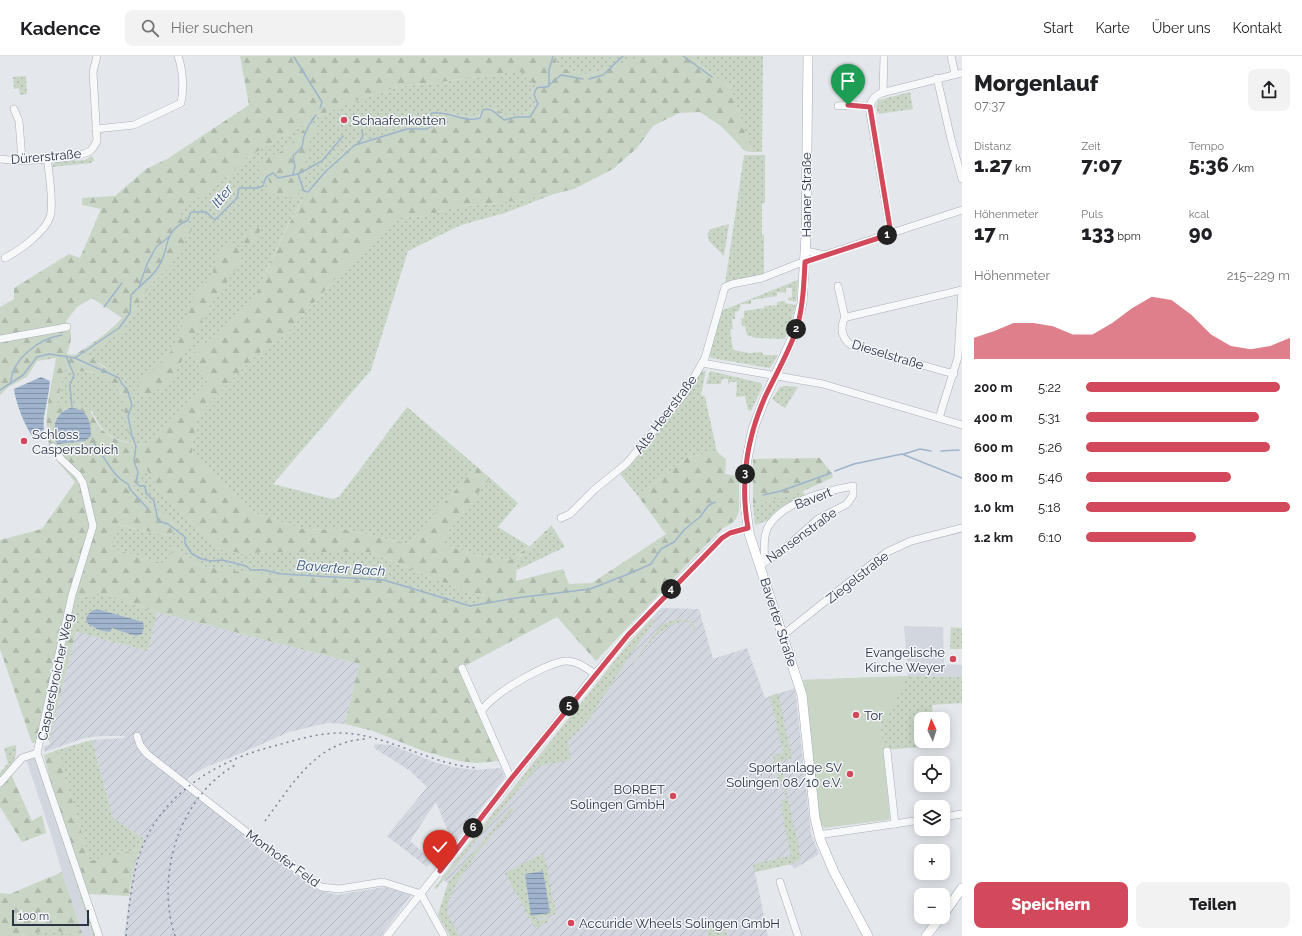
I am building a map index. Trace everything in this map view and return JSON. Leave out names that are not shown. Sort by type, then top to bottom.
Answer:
[{"type":"main road","name":"Haaner Straße","points":[[775,376],[794,335],[800,316],[806,251],[808,56]]},
{"type":"main road","name":"Baverter Straße","points":[[775,376],[756,421],[748,452],[745,493],[748,528],[763,563],[783,635],[802,695],[818,835],[834,872],[868,936]]},
{"type":"main road","points":[[950,905],[962,888]]},
{"type":"main road","points":[[928,935],[936,924]]},
{"type":"street","name":"Dürerstraße","points":[[0,159],[22,160],[82,155],[92,150],[97,141],[93,72],[97,56]]},
{"type":"street","points":[[96,129],[134,125],[181,103],[183,96],[178,56]]},
{"type":"street","points":[[883,93],[884,56]]},
{"type":"street","points":[[891,234],[870,107],[875,98],[883,93],[938,78],[959,74],[951,56]]},
{"type":"street","points":[[938,78],[951,139],[962,179]]},
{"type":"street","points":[[838,106],[851,105],[870,107]]},
{"type":"street","points":[[14,109],[19,121],[22,160]]},
{"type":"street","points":[[5,258],[18,251],[46,226],[51,216],[47,158]]},
{"type":"street","name":"Alte Heerstraße","points":[[561,518],[570,514],[594,490],[611,477],[633,456],[680,398],[702,363],[714,330],[723,289],[732,284],[762,278],[805,262],[962,210]]},
{"type":"street","points":[[806,251],[828,255]]},
{"type":"street","name":"Dieselstraße","points":[[838,286],[845,318],[842,323],[842,333],[845,340],[851,345],[954,374]]},
{"type":"street","points":[[845,318],[962,290],[959,345],[954,374],[939,418]]},
{"type":"street","points":[[0,339],[67,327]]},
{"type":"street","points":[[702,363],[838,388],[962,425]]},
{"type":"street","name":"Caspersbroicher Weg","points":[[53,447],[83,483],[93,526],[72,595],[37,753],[99,936]]},
{"type":"street","name":"Nansenstraße","points":[[763,563],[782,551],[818,519],[849,501],[853,493],[853,486]]},
{"type":"street","name":"Bavert","points":[[763,563],[767,528],[780,514],[807,498],[853,486]]},
{"type":"street","points":[[387,936],[595,674],[650,610],[719,540],[730,533],[748,528]]},
{"type":"street","name":"Ziegelstraße","points":[[783,635],[887,552],[911,541],[962,528]]},
{"type":"street","points":[[482,711],[488,703],[515,684],[558,662],[567,661],[576,663],[595,674]]},
{"type":"street","points":[[462,668],[511,779]]},
{"type":"street","name":"Monhofer Feld","points":[[137,736],[140,745],[147,754],[276,855],[321,887],[339,889],[383,882],[421,894]]},
{"type":"street","points":[[887,751],[895,824]]},
{"type":"street","points":[[0,782],[22,758],[37,753]]},
{"type":"street","points":[[950,816],[962,814]]},
{"type":"street","points":[[818,835],[914,821]]},
{"type":"street","points":[[780,882],[798,936]]},
{"type":"street","points":[[421,894],[444,936]]},
{"type":"shaded area","points":[[661,608],[699,609],[713,659],[747,648],[765,698],[795,688],[811,834],[819,854],[794,869],[791,864],[755,872],[768,936],[450,936],[438,915],[448,883],[441,878],[628,644]]},
{"type":"shaded area","points":[[157,612],[359,664],[345,724],[327,723],[289,732],[206,767],[189,777],[183,785],[229,823],[315,889],[337,895],[385,887],[411,895],[381,936],[124,936],[134,865],[144,839],[113,818],[92,740],[124,738],[125,736],[84,738],[45,752],[43,747],[50,744],[49,740],[76,632],[148,651]]},
{"type":"shaded area","points":[[904,626],[943,627],[944,664],[962,665],[962,677],[908,676]]},
{"type":"shaded area","points":[[375,744],[391,745],[434,762],[453,767],[475,770],[501,768],[505,778],[451,847],[449,834],[436,802],[410,841],[432,860],[427,867],[387,836],[427,787],[409,770],[374,748]]},
{"type":"shaded area","points":[[33,750],[93,936],[83,936],[62,872],[24,753]]},
{"type":"green space","points":[[240,56],[558,56],[556,63],[558,67],[589,75],[647,56],[688,56],[729,87],[752,152],[745,151],[722,127],[700,112],[679,113],[653,126],[637,148],[613,169],[574,189],[500,203],[457,207],[423,216],[401,218],[388,225],[341,272],[286,334],[254,357],[199,413],[193,439],[192,455],[256,514],[302,529],[346,530],[409,544],[476,466],[490,478],[439,543],[476,555],[510,560],[530,546],[552,525],[553,528],[517,560],[516,581],[563,569],[569,584],[592,583],[666,534],[638,496],[688,457],[717,452],[726,459],[725,474],[739,476],[739,511],[736,519],[731,524],[723,528],[693,558],[596,661],[557,617],[459,669],[499,761],[477,763],[459,761],[423,751],[373,731],[345,724],[359,664],[157,612],[97,593],[76,598],[76,632],[49,740],[43,737],[38,743],[32,743],[0,649],[0,540],[42,529],[75,482],[56,458],[51,450],[48,440],[48,405],[56,358],[37,361],[27,377],[10,386],[0,395],[0,342],[4,341],[0,335],[0,307],[14,299],[14,288],[69,254],[80,258],[101,209],[82,205],[82,198],[115,196],[146,169],[167,159],[249,105]],"holes":[[[517,69],[536,86],[532,92],[536,101],[535,107],[527,113],[515,117],[488,107],[485,108],[481,115],[476,118],[436,111],[431,115],[427,123],[355,146],[344,153],[313,188],[308,190],[285,231],[251,305],[191,355],[209,380],[144,446],[122,441],[110,436],[97,423],[90,411],[80,404],[57,404],[64,370],[93,372],[107,379],[121,392],[128,433],[135,435],[133,407],[129,387],[87,354],[121,332],[151,284],[172,264],[192,229],[180,218],[177,212],[229,176],[242,162],[264,147],[325,113],[365,97],[398,87],[496,75]],[[92,298],[122,318],[106,333],[75,355],[67,354],[71,341],[71,334],[66,321],[77,307]],[[70,408],[78,441],[57,444],[55,427],[56,422],[57,418],[64,411]],[[145,466],[158,489],[220,549],[244,554],[265,552],[370,552],[464,591],[484,596],[474,608],[373,578],[278,577],[200,566],[175,547],[164,564],[110,548],[119,525],[169,536],[178,527],[132,489]]]},
{"type":"green space","points":[[558,56],[647,56],[589,75],[558,67],[556,63]]},
{"type":"green space","points":[[688,56],[763,56],[762,152],[752,152],[729,87]]},
{"type":"green space","points":[[517,69],[536,86],[532,92],[536,101],[535,107],[520,116],[511,116],[488,107],[476,118],[436,111],[427,123],[344,153],[313,188],[308,190],[285,230],[251,305],[191,355],[209,380],[144,446],[112,437],[102,428],[92,411],[57,404],[64,370],[72,370],[103,376],[115,385],[121,394],[125,407],[133,407],[105,367],[86,354],[121,332],[151,284],[172,264],[180,218],[177,212],[229,176],[242,162],[264,147],[325,113],[365,97],[398,87],[496,75]]},
{"type":"green space","points":[[26,76],[27,94],[20,95],[19,88],[14,89],[13,77]]},
{"type":"green space","points":[[910,92],[913,109],[878,114],[876,106],[879,100]]},
{"type":"green space","points":[[319,123],[309,144],[300,189],[296,200],[269,193],[269,180],[261,174],[258,160],[287,148],[308,124]]},
{"type":"green space","points":[[744,155],[765,155],[765,203],[762,203],[764,276],[725,284]]},
{"type":"green space","points":[[92,156],[94,160],[91,163],[52,167],[54,162],[85,160]]},
{"type":"green space","points":[[554,194],[505,213],[461,225],[408,251],[371,370],[273,484],[332,499],[339,497],[407,407],[476,466],[409,544],[346,530],[302,529],[256,514],[192,455],[193,439],[199,413],[254,357],[286,334],[341,272],[388,225],[401,218],[423,216],[457,207],[500,203]]},
{"type":"green space","points":[[729,224],[724,256],[709,241],[707,234],[711,229]]},
{"type":"green space","points":[[256,227],[261,228],[255,244],[247,245],[243,240]]},
{"type":"green space","points":[[231,245],[237,245],[242,257],[232,275],[207,310],[172,380],[143,400],[139,379],[152,372],[173,349],[197,290],[212,276],[215,263],[221,250]]},
{"type":"green space","points":[[798,280],[796,302],[788,300],[788,298],[792,297],[792,288],[786,288],[786,293],[777,292],[777,296],[751,300],[751,304],[741,304],[739,311],[735,312],[735,319],[732,319],[733,329],[730,329],[733,350],[749,353],[762,352],[763,355],[778,355],[770,368],[711,358],[709,354],[721,311]]},
{"type":"green space","points":[[785,301],[785,303],[796,305],[785,339],[756,338],[747,335],[745,326],[742,326],[741,319],[744,318],[744,311],[764,308],[764,306],[777,305],[777,302]]},
{"type":"green space","points":[[702,371],[706,371],[701,394],[705,397],[717,452],[688,457],[638,496],[620,474],[640,452]]},
{"type":"green space","points":[[710,371],[761,383],[762,388],[751,411],[748,410],[745,396],[736,397],[737,382],[730,382],[728,385],[728,379],[722,379],[721,384],[706,384]]},
{"type":"green space","points":[[780,387],[798,387],[785,408],[772,399]]},
{"type":"green space","points":[[820,458],[833,475],[832,478],[803,491],[753,505],[753,459]]},
{"type":"green space","points":[[145,465],[158,489],[220,549],[244,554],[265,552],[370,552],[464,591],[484,596],[474,609],[425,594],[319,578],[278,577],[200,566],[175,547],[164,564],[110,548],[118,525],[169,536],[178,527],[132,489]]},
{"type":"green space","points":[[490,478],[518,503],[498,527],[529,546],[510,560],[476,555],[439,543]]},
{"type":"green space","points":[[803,491],[805,497],[772,519],[755,525],[753,505]]},
{"type":"green space","points":[[553,528],[565,547],[517,570],[517,560]]},
{"type":"green space","points":[[97,593],[157,612],[148,651],[76,632],[76,598]]},
{"type":"green space","points":[[652,618],[654,622],[628,658],[588,721],[568,742],[571,760],[538,766],[436,889],[434,888],[628,644]]},
{"type":"green space","points":[[676,619],[693,621],[697,634],[690,622],[680,622],[671,625],[656,636],[631,668],[633,663],[661,625]]},
{"type":"green space","points":[[951,627],[962,628],[962,649],[950,649]]},
{"type":"green space","points":[[908,676],[962,677],[962,703],[932,705],[932,712],[914,712],[914,748],[883,750],[880,719],[806,692],[803,680]]},
{"type":"green space","name":"Sportanlage SV Solingen 08/10 e.V.","points":[[908,676],[887,719],[880,719],[890,818],[887,820],[824,828],[820,823],[807,697],[803,680]]},
{"type":"green space","points":[[778,693],[792,758],[780,761],[801,859],[791,864],[755,872],[753,864],[791,856],[781,808],[783,807],[781,800],[786,799],[782,781],[779,782],[773,755],[783,753],[770,696]]},
{"type":"green space","points":[[92,740],[113,818],[144,839],[140,849],[90,862],[57,750]]},
{"type":"green space","points":[[16,745],[16,755],[14,760],[10,768],[0,780],[0,773],[8,763],[4,748]]},
{"type":"green space","points":[[57,750],[90,861],[140,849],[134,865],[129,896],[87,894],[51,784],[44,755]]},
{"type":"green space","points":[[36,758],[97,936],[93,936]]},
{"type":"green space","points":[[11,774],[32,821],[42,815],[46,833],[22,842],[0,807],[0,786]]},
{"type":"green space","points":[[511,808],[514,809],[472,860],[453,891],[448,904],[448,914],[459,936],[450,936],[438,915],[448,883]]},
{"type":"green space","points":[[544,853],[556,914],[535,919],[536,921],[548,918],[548,922],[535,928],[505,873]]},
{"type":"green space","points":[[62,872],[83,936],[50,930],[21,936],[0,936],[0,893],[10,894]]},
{"type":"green space","points":[[723,919],[727,936],[708,936],[707,931],[710,923]]},
{"type":"green space","points":[[50,930],[83,936],[21,936]]},
{"type":"water","points":[[41,377],[50,381],[44,417],[43,436],[42,439],[36,440],[29,431],[22,416],[14,389]]},
{"type":"water","points":[[70,408],[80,410],[87,416],[91,436],[85,441],[57,444],[54,428],[55,423],[60,414]]},
{"type":"water","points":[[97,609],[143,622],[144,627],[142,634],[136,636],[112,628],[110,632],[94,627],[87,622],[86,619],[91,612]]},
{"type":"water","points":[[543,871],[550,913],[531,916],[525,874]]},
{"type":"waterway","name":"Itter","points":[[0,390],[23,375],[37,357],[49,354],[75,358],[119,328],[130,313],[131,295],[159,266],[163,259],[170,235],[179,225],[188,220],[191,212],[206,212],[215,220],[237,198],[239,188],[257,188],[263,186],[266,177],[273,173],[278,178],[298,174],[304,191],[308,192],[325,172],[355,145],[407,129],[427,129],[431,126],[432,122],[429,118],[432,113],[474,119],[480,118],[483,110],[489,109],[504,120],[516,117],[530,117],[538,104],[534,95],[535,91],[538,87],[549,86],[549,70],[553,56]]},
{"type":"waterway","points":[[589,79],[603,75],[623,56]]},
{"type":"waterway","points":[[683,56],[712,77]]},
{"type":"waterway","points":[[294,57],[322,102],[320,108]]},
{"type":"waterway","points":[[549,85],[561,75],[583,79]]},
{"type":"waterway","points":[[293,174],[295,167],[293,156],[302,147],[304,136],[316,115]]},
{"type":"waterway","points":[[358,144],[363,136],[362,131]]},
{"type":"waterway","points":[[298,174],[322,161],[343,136]]},
{"type":"waterway","points":[[139,287],[147,264],[156,247],[169,237]]},
{"type":"waterway","points":[[104,307],[122,283]]},
{"type":"waterway","points":[[11,382],[16,365],[29,351],[45,340],[62,335]]},
{"type":"waterway","points":[[66,356],[74,375],[70,385],[72,408]]},
{"type":"waterway","name":"Baverter Bach","points":[[75,358],[119,378],[127,389],[132,405],[128,416],[132,436],[136,446],[134,461],[138,472],[136,483],[140,486],[145,486],[146,493],[154,501],[158,521],[168,524],[185,537],[185,543],[192,554],[202,559],[211,561],[222,560],[246,566],[251,570],[263,570],[282,574],[384,580],[470,606],[516,598],[590,589],[626,575],[651,564],[661,549],[674,542],[685,529],[700,517],[708,506],[715,502]]},
{"type":"waterway","points":[[94,443],[117,476],[128,484],[130,489],[147,508]]},
{"type":"waterway","points":[[904,454],[920,449],[931,451]]},
{"type":"waterway","points":[[941,451],[959,450]]},
{"type":"waterway","name":"Baverter Bach","points":[[835,471],[854,464],[902,454],[962,478]]},
{"type":"waterway","name":"Baverter Bach","points":[[763,495],[781,491],[831,473]]},
{"type":"railway","points":[[126,936],[134,875],[139,856],[148,834],[160,815],[175,798],[211,771],[231,761],[252,753],[303,738],[323,734],[344,733],[370,737],[431,758],[462,766],[478,768]]},
{"type":"railway","points":[[265,821],[285,793],[307,767],[319,756],[348,742],[366,739]]},
{"type":"railway","points":[[175,936],[170,912],[168,888],[171,863],[177,839],[187,816],[200,796],[217,778],[237,764]]},
{"type":"place","name":"Schaafenkotten","points":[[344,120]]},
{"type":"place","name":"Schloss Caspersbroich","points":[[24,441]]},
{"type":"place","name":"Evangelische Kirche Weyer","points":[[953,659]]},
{"type":"place","name":"Tor","points":[[856,715]]},
{"type":"place","name":"Sportanlage SV Solingen 08/10 e.V.","points":[[850,774]]},
{"type":"place","name":"BORBET Solingen GmbH","points":[[673,796]]},
{"type":"place","name":"Accuride Wheels Solingen GmbH","points":[[571,923]]},
{"type":"route","points":[[440,871],[595,674],[650,610],[716,543],[730,533],[748,528],[745,502],[746,460],[753,429],[760,408],[797,327],[802,303],[805,262],[891,234],[870,107],[848,105]]}]
